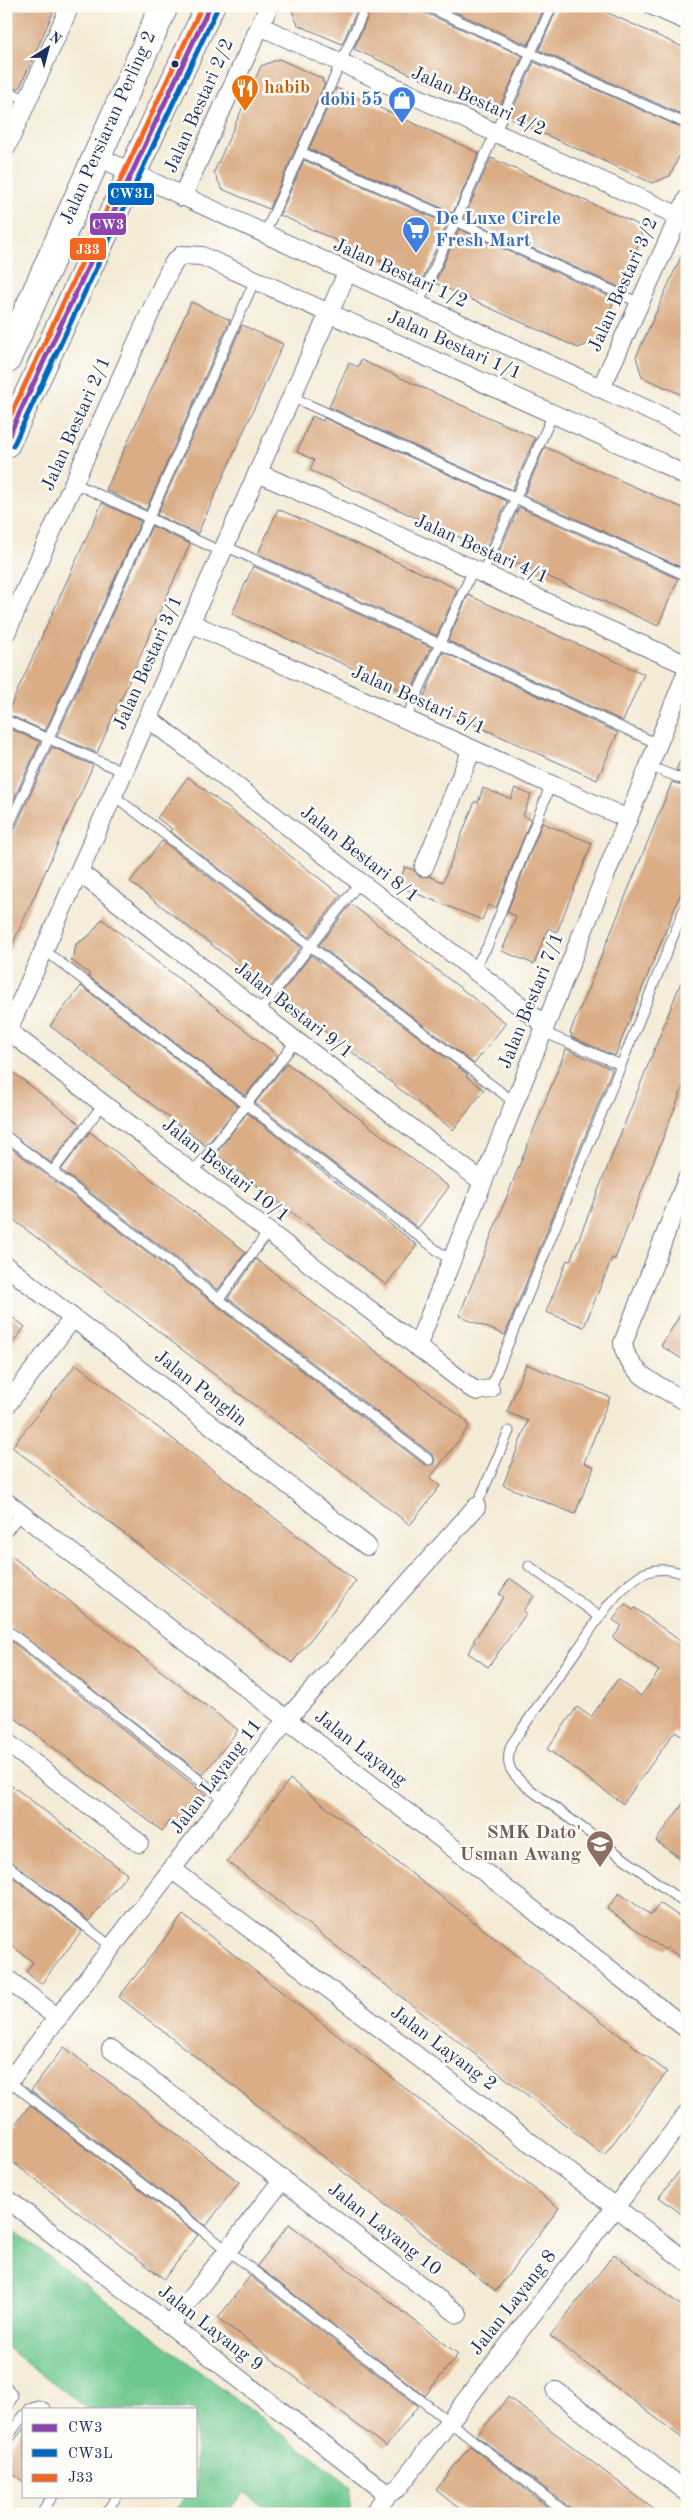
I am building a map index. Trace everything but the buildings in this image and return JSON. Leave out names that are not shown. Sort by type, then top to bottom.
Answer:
[{"type":"main road","name":"Jalan Persiaran Perling 2","points":[[6,360],[164,6]]},
{"type":"main road","name":"Jalan Persiaran Perling 2","points":[[6,443],[210,6]]},
{"type":"street","points":[[6,148],[70,6]]},
{"type":"street","name":"Jalan Bestari 2/2","points":[[182,197],[269,6]]},
{"type":"street","points":[[653,6],[687,21]]},
{"type":"street","name":"Jalan Bestari 4/2","points":[[260,26],[679,216]]},
{"type":"street","points":[[96,156],[182,197]]},
{"type":"street","name":"Jalan Bestari 1/2","points":[[182,197],[601,388],[686,424]]},
{"type":"street","name":"Jalan Bestari 3/2","points":[[601,388],[687,199]]},
{"type":"street","name":"Jalan Bestari 2/1","points":[[6,633],[172,266],[182,255],[202,256]]},
{"type":"street","name":"Jalan Bestari 1/1","points":[[202,256],[660,462],[687,477]]},
{"type":"street","name":"Jalan Bestari 3/1","points":[[7,1030],[348,273]]},
{"type":"street","name":"Jalan Bestari 4/1","points":[[258,473],[687,665]]},
{"type":"street","name":"Jalan Bestari 5/1","points":[[191,623],[628,819]]},
{"type":"street","name":"Jalan Bestari 7/1","points":[[417,1347],[687,671]]},
{"type":"street","name":"Jalan Bestari 8/1","points":[[148,718],[474,970],[544,1028]]},
{"type":"street","points":[[424,867],[472,748]]},
{"type":"street","name":"Jalan Bestari 9/1","points":[[79,872],[296,1041],[483,1182]]},
{"type":"street","name":"Jalan Bestari 10/1","points":[[7,1030],[471,1388],[478,1391],[490,1389]]},
{"type":"street","points":[[687,1179],[680,1214],[623,1343],[624,1355],[633,1367],[687,1402]]},
{"type":"street","name":"Jalan Penglin","points":[[6,1266],[367,1546]]},
{"type":"street","points":[[6,1406],[73,1318]]},
{"type":"street","name":"Jalan Layang","points":[[6,1502],[687,2029]]},
{"type":"street","name":"Jalan Layang 11","points":[[8,2083],[287,1719],[476,1507]]},
{"type":"street","points":[[6,1742],[139,1843]]},
{"type":"street","name":"Jalan Layang 2","points":[[173,1870],[687,2262]]},
{"type":"street","points":[[6,1978],[58,2018]]},
{"type":"street","name":"Jalan Layang 10","points":[[111,2048],[458,2314]]},
{"type":"street","name":"Jalan Layang 8","points":[[373,2514],[388,2494],[398,2488],[687,2114]]},
{"type":"street","points":[[170,2325],[283,2179]]},
{"type":"street","name":"Jalan Layang 9","points":[[6,2198],[388,2494]]},
{"type":"street","points":[[556,2391],[687,2492]]},
{"type":"lane","points":[[264,236],[366,6]]},
{"type":"lane","points":[[426,6],[687,124]]},
{"type":"lane","points":[[418,305],[552,6]]},
{"type":"lane","points":[[6,91],[28,100]]},
{"type":"lane","points":[[301,152],[640,303]]},
{"type":"lane","points":[[6,832],[149,518],[254,280]]},
{"type":"lane","points":[[292,397],[687,576]]},
{"type":"lane","points":[[406,719],[440,644],[516,498],[553,414]]},
{"type":"lane","points":[[74,483],[149,518],[440,644],[658,744]]},
{"type":"lane","points":[[6,720],[124,772]]},
{"type":"lane","points":[[649,766],[687,781]]},
{"type":"lane","points":[[474,970],[486,947],[551,784]]},
{"type":"lane","points":[[113,795],[311,945],[514,1103]]},
{"type":"lane","points":[[259,1012],[360,882]]},
{"type":"lane","points":[[490,1389],[687,902]]},
{"type":"lane","points":[[44,950],[451,1261]]},
{"type":"lane","points":[[544,1028],[621,1065]]},
{"type":"lane","points":[[193,1173],[296,1041]]},
{"type":"lane","points":[[53,1172],[104,1104]]},
{"type":"lane","points":[[6,1136],[429,1460]]},
{"type":"lane","points":[[219,1299],[268,1232]]},
{"type":"lane","points":[[476,1507],[509,1430]]},
{"type":"lane","points":[[6,1533],[21,1513]]},
{"type":"lane","points":[[530,1566],[600,1616]]},
{"type":"lane","points":[[687,1575],[673,1570],[666,1570],[652,1571],[636,1578],[600,1616],[511,1744],[507,1756],[509,1766],[515,1776],[527,1787],[687,1904]]},
{"type":"lane","points":[[6,1629],[225,1800]]},
{"type":"lane","points":[[6,1864],[112,1947]]},
{"type":"lane","points":[[8,2083],[228,2250],[568,2514]]},
{"type":"lane","points":[[6,2386],[13,2396],[6,2411]]},
{"type":"lane","points":[[6,2439],[22,2419]]},
{"type":"lane","points":[[40,2514],[52,2498]]},
{"type":"lane","points":[[105,2514],[116,2498]]},
{"type":"green space","points":[[6,2225],[351,2486],[350,2508],[346,2514],[273,2514],[244,2492],[227,2514],[172,2514],[184,2498],[198,2498],[198,2408],[87,2408],[6,2347]]},
{"type":"transit line","name":"J33","points":[[6,425],[202,6]]},
{"type":"transit line","name":"CW3","points":[[6,442],[210,6]]},
{"type":"transit line","name":"CW3L","points":[[13,446],[217,9]]},
{"type":"place","name":"habib","points":[[245,112]]},
{"type":"place","name":"dobi 55","points":[[402,124]]},
{"type":"place","name":"De Luxe Circle Fresh Mart","points":[[416,254]]},
{"type":"place","name":"SMK Dato' Usman Awang","points":[[600,1868]]}]
